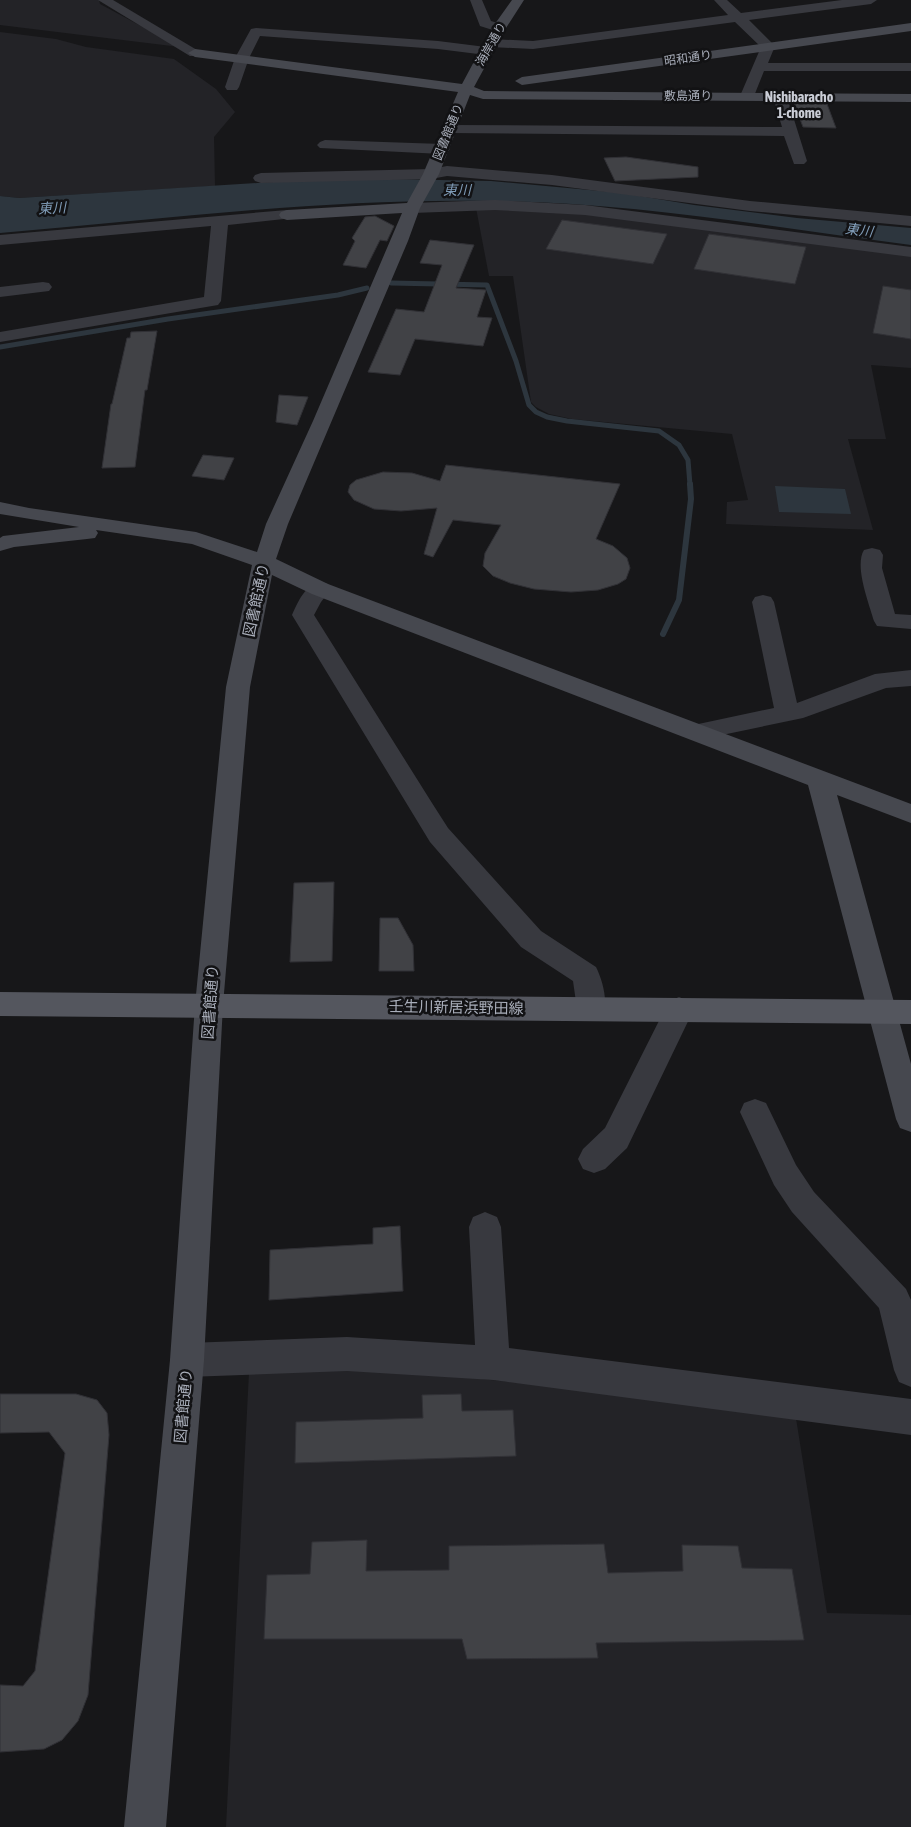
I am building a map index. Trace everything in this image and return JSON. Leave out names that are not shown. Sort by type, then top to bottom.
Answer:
[{"type":"main road","name":"壬生川新居浜野田線","points":[[0,1004],[911,1012]]},
{"type":"street","points":[[104,0],[195,53],[466,89]]},
{"type":"street","points":[[476,0],[485,23],[499,28]]},
{"type":"street","name":"海岸通り","points":[[466,89],[499,28],[518,0]]},
{"type":"street","points":[[720,0],[768,46],[748,96]]},
{"type":"street","points":[[232,87],[242,58],[256,32],[438,45],[489,47],[533,45],[871,0]]},
{"type":"street","name":"昭和通り","points":[[466,89],[911,26]]},
{"type":"street","points":[[759,67],[911,67]]},
{"type":"street","name":"敷島通り","points":[[466,89],[483,94],[911,98]]},
{"type":"street","name":"図書館通り","points":[[144,1827],[187,1360],[209,1005],[238,687],[264,562],[277,524],[335,394],[400,241],[412,208],[431,174],[466,89]]},
{"type":"street","points":[[780,97],[799,161]]},
{"type":"street","points":[[450,129],[790,132]]},
{"type":"street","points":[[325,145],[442,149]]},
{"type":"street","points":[[261,178],[431,174],[447,171],[552,180],[750,206],[911,221]]},
{"type":"street","points":[[0,240],[287,215],[495,205],[585,210],[911,252]]},
{"type":"street","points":[[0,337],[212,301],[220,220]]},
{"type":"street","points":[[0,292],[43,287]]},
{"type":"street","points":[[0,508],[29,514],[196,538],[264,562],[320,589],[911,814]]},
{"type":"street","points":[[5,543],[26,528],[29,514]]},
{"type":"street","points":[[5,543],[130,529]]},
{"type":"street","points":[[872,555],[871,568],[885,621],[911,622]]},
{"type":"street","points":[[320,589],[311,599],[303,615],[439,835],[531,939],[586,975],[592,1009]]},
{"type":"street","points":[[763,602],[787,712]]},
{"type":"street","points":[[698,732],[803,710],[883,680],[911,678]]},
{"type":"street","points":[[819,778],[911,1119]]},
{"type":"street","points":[[594,1159],[616,1138],[679,1009]]},
{"type":"street","points":[[755,1112],[785,1175],[804,1202],[894,1300],[911,1370]]},
{"type":"street","points":[[485,1227],[493,1363]]},
{"type":"street","points":[[187,1360],[347,1354],[493,1363],[911,1417]]},
{"type":"shaded area","points":[[0,0],[99,0],[100,4],[180,47],[0,25]]},
{"type":"shaded area","points":[[0,32],[56,39],[86,47],[174,59],[216,89],[235,112],[214,137],[215,186],[19,198],[0,196]]},
{"type":"shaded area","points":[[476,208],[565,211],[911,254],[911,368],[871,365],[886,439],[848,439],[873,530],[726,524],[727,502],[748,500],[732,434],[572,419],[549,414],[536,407],[531,402],[513,276],[489,276]]},
{"type":"shaded area","points":[[378,1368],[795,1412],[827,1613],[911,1615],[911,1827],[226,1827],[249,1372]]},
{"type":"water","name":"東川","points":[[337,178],[491,181],[622,193],[694,205],[797,218],[911,228],[911,245],[754,223],[649,211],[544,202],[491,201],[430,201],[307,206],[0,233],[0,196],[19,198]]},
{"type":"water","points":[[775,486],[845,489],[851,514],[779,512]]},
{"type":"building","points":[[794,103],[827,104],[836,128],[803,127]]},
{"type":"building","points":[[626,157],[698,167],[698,177],[615,181],[604,158]]},
{"type":"building","points":[[375,216],[394,226],[387,241],[380,240],[366,268],[343,265],[355,241],[352,238],[365,217]]},
{"type":"building","points":[[562,220],[667,234],[653,264],[546,249]]},
{"type":"building","points":[[709,234],[806,247],[795,284],[694,269]]},
{"type":"building","points":[[430,240],[474,245],[456,288],[486,290],[477,317],[492,318],[483,346],[415,339],[400,375],[368,372],[396,309],[424,312],[442,265],[420,263]]},
{"type":"building","points":[[883,286],[911,290],[911,339],[873,333]]},
{"type":"building","points":[[157,331],[147,390],[145,390],[135,467],[102,468],[111,404],[127,338],[130,338],[131,332]]},
{"type":"building","points":[[279,395],[308,397],[297,425],[276,422]]},
{"type":"building","points":[[203,455],[234,458],[224,480],[192,476]]},
{"type":"building","points":[[446,465],[620,484],[596,539],[613,546],[627,558],[630,568],[626,579],[618,584],[598,590],[571,592],[534,589],[510,583],[493,576],[483,566],[485,553],[501,525],[453,520],[433,557],[424,554],[437,508],[401,511],[374,509],[354,500],[348,492],[350,485],[356,480],[383,472],[412,473],[440,481]]},
{"type":"building","points":[[334,882],[332,961],[290,962],[294,883]]},
{"type":"building","points":[[380,918],[398,918],[413,945],[414,971],[379,971]]},
{"type":"building","points":[[400,1226],[403,1291],[269,1300],[270,1250],[373,1244],[373,1228]]},
{"type":"building","points":[[0,1394],[76,1394],[97,1400],[107,1413],[109,1435],[88,1695],[78,1721],[62,1740],[44,1749],[0,1752],[0,1685],[23,1686],[35,1671],[65,1453],[49,1432],[0,1433]]},
{"type":"building","points":[[461,1394],[462,1411],[513,1410],[516,1456],[295,1463],[296,1422],[423,1418],[422,1395]]},
{"type":"building","points":[[367,1540],[366,1571],[449,1570],[449,1546],[604,1544],[608,1573],[683,1571],[682,1545],[738,1546],[742,1568],[792,1569],[804,1640],[596,1643],[598,1658],[467,1659],[462,1639],[264,1639],[267,1575],[310,1574],[312,1542]]},
{"type":"waterway","points":[[391,283],[487,285],[516,361],[529,405],[536,412],[547,417],[567,421],[659,431],[679,445],[688,460],[690,485]]},
{"type":"waterway","points":[[0,347],[168,319],[338,295],[367,288]]},
{"type":"waterway","points":[[663,634],[679,600],[691,499],[690,484]]},
{"type":"district","name":"Nishibaracho 1-chome","points":[[799,105]]}]
